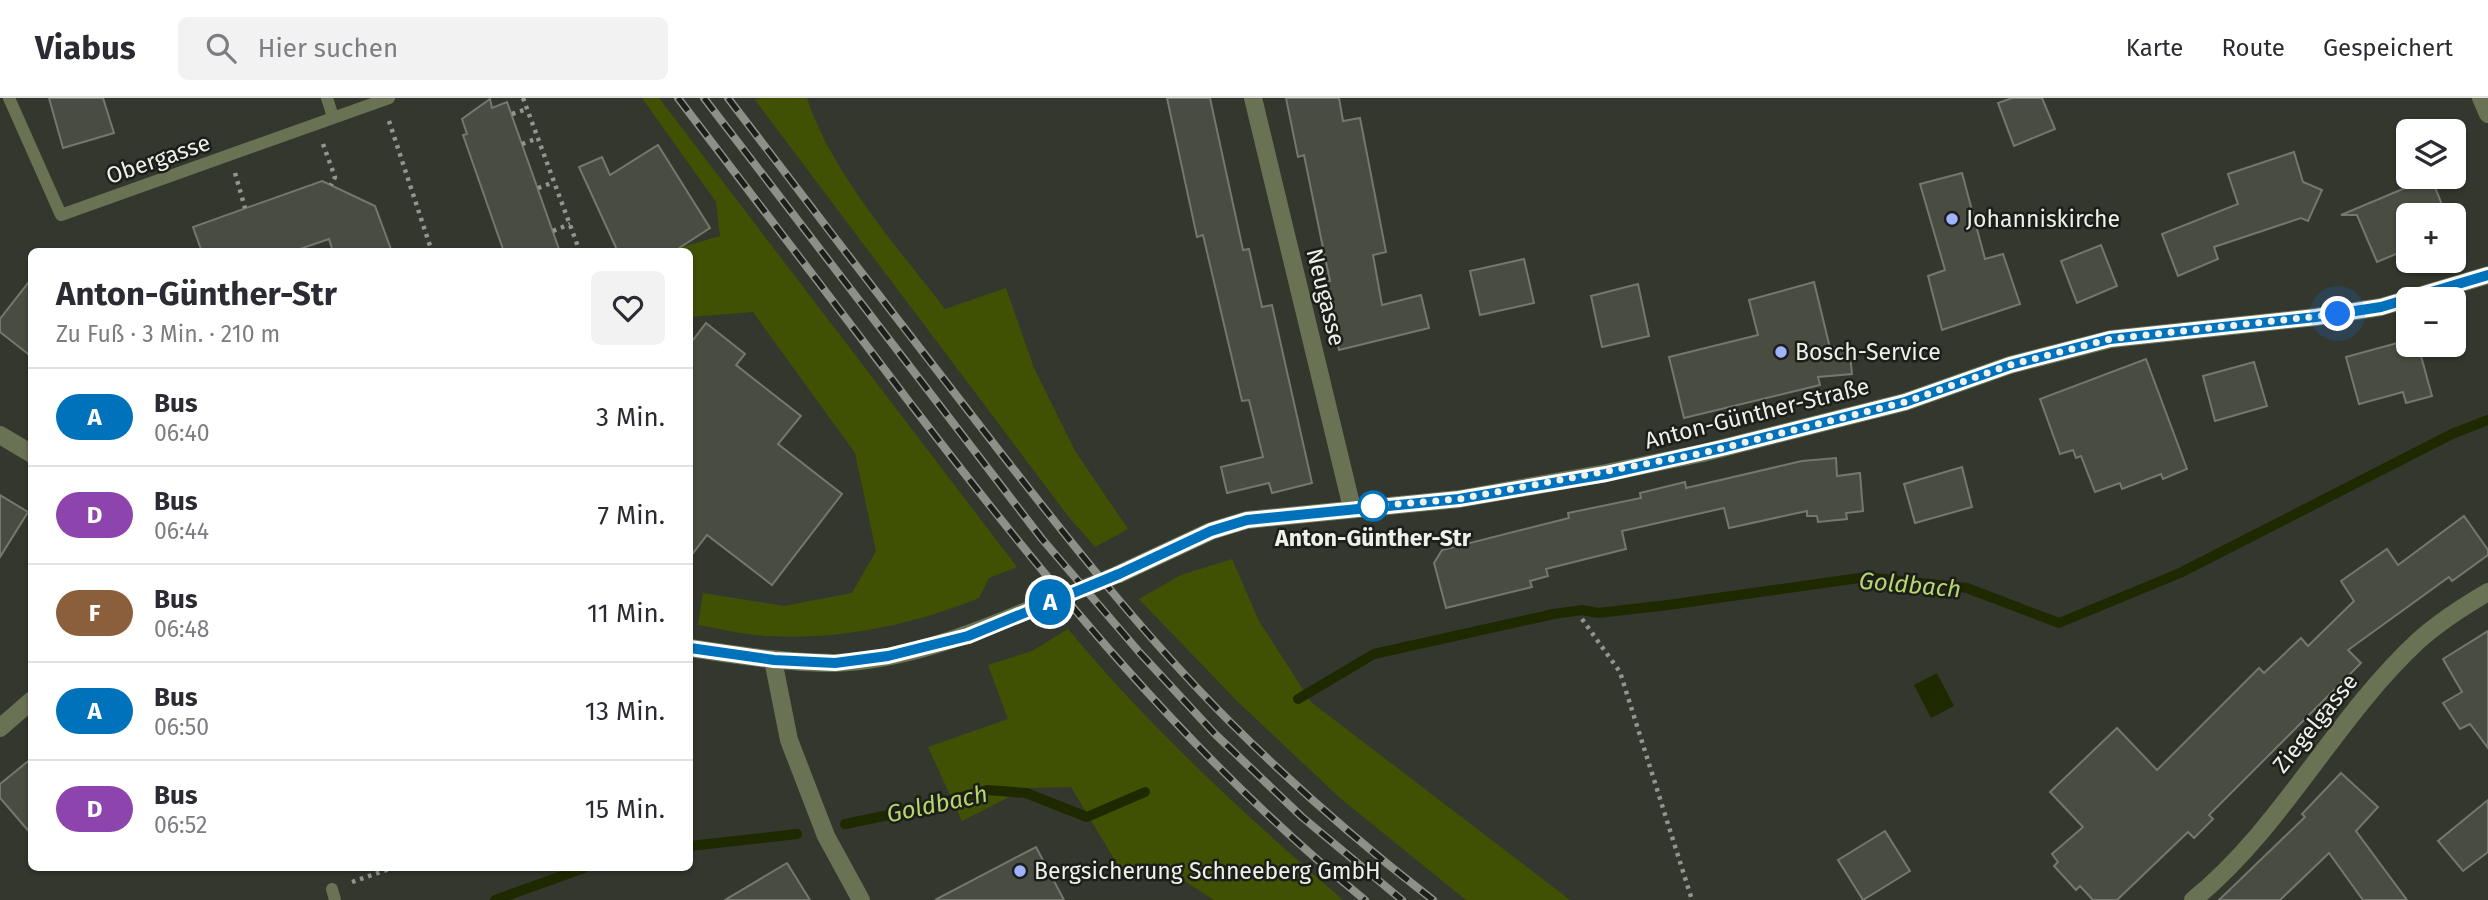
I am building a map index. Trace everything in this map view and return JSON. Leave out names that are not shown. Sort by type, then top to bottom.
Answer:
[{"type":"street","name":"Neugasse","points":[[1253,98],[1352,508]]},
{"type":"street","points":[[2481,98],[2488,114]]},
{"type":"street","name":"Anton-Günther-Straße","points":[[1119,574],[1211,531],[1247,520],[1459,499],[1606,474],[1716,450],[1905,402],[2010,365],[2110,339],[2316,317],[2381,307],[2488,275]]},
{"type":"street","points":[[0,435],[28,452]]},
{"type":"street","name":"Ziegelgasse","points":[[2193,900],[2241,854],[2387,674],[2418,640],[2488,592]]},
{"type":"street","points":[[693,648],[774,660],[835,663],[888,656],[968,636],[1031,609]]},
{"type":"street","points":[[774,660],[789,740],[826,836],[861,900]]},
{"type":"street","points":[[0,728],[28,704]]},
{"type":"lane","name":"Obergasse","points":[[9,98],[61,215],[386,99]]},
{"type":"lane","points":[[327,98],[333,117]]},
{"type":"path","points":[[523,98],[579,248]]},
{"type":"path","points":[[386,99],[431,248]]},
{"type":"path","points":[[512,114],[527,108]]},
{"type":"path","points":[[315,123],[335,177],[331,185]]},
{"type":"path","points":[[522,144],[538,138]]},
{"type":"path","points":[[230,156],[245,208]]},
{"type":"path","points":[[538,188],[554,182]]},
{"type":"path","points":[[553,230],[570,224]]},
{"type":"path","points":[[1583,619],[1620,673],[1692,900]]},
{"type":"path","points":[[334,895],[386,871]]},
{"type":"green space","points":[[642,98],[659,98],[1017,567],[989,578],[979,598],[902,623],[822,636],[759,635],[698,625],[703,593],[784,606],[852,593],[876,551],[855,453],[753,312],[693,317],[693,248],[680,248],[720,236],[716,202]]},
{"type":"green space","points":[[807,98],[818,126],[848,181],[945,309],[1006,288],[1034,368],[1075,451],[1128,529],[1095,547],[1068,516],[755,100]]},
{"type":"green space","points":[[1232,559],[1259,621],[1311,702],[1570,900],[1466,900],[1340,798],[1237,701],[1139,599],[1181,575]]},
{"type":"green space","points":[[1068,629],[1165,736],[1343,900],[1214,900],[1163,867],[1120,869],[1071,787],[1027,788],[962,821],[928,747],[1008,719],[988,665],[1032,651]]},
{"type":"shaded area","points":[[1937,673],[1954,706],[1931,718],[1914,685]]},
{"type":"building","points":[[49,98],[103,98],[114,133],[63,148]]},
{"type":"building","points":[[1167,98],[1210,98],[1243,250],[1249,249],[1262,307],[1272,305],[1312,483],[1272,493],[1269,483],[1227,493],[1221,467],[1263,457],[1249,400],[1242,401],[1203,235],[1197,237]]},
{"type":"building","points":[[1286,98],[1339,98],[1343,121],[1360,118],[1386,252],[1373,255],[1382,305],[1421,295],[1429,328],[1339,350],[1322,283],[1330,281],[1304,155],[1298,157]]},
{"type":"building","points":[[2012,98],[2042,98],[2055,129],[2014,146],[1998,103]]},
{"type":"building","points":[[490,99],[492,108],[507,102],[559,248],[503,248],[463,135],[467,134],[462,119]]},
{"type":"building","points":[[658,145],[710,228],[679,248],[616,248],[579,167],[602,157],[610,175]]},
{"type":"building","points":[[2294,152],[2303,182],[2322,190],[2308,221],[2301,218],[2214,247],[2218,259],[2178,276],[2162,234],[2238,204],[2228,174]]},
{"type":"building","name":"Johanniskirche","points":[[1962,173],[1985,259],[2003,254],[2020,304],[1942,330],[1928,276],[1945,270],[1920,184]]},
{"type":"building","points":[[322,181],[375,206],[391,248],[332,248],[329,239],[303,248],[201,248],[193,227]]},
{"type":"building","points":[[2403,189],[2436,189],[2441,203],[2396,203],[2396,254],[2377,262],[2357,215],[2341,215]]},
{"type":"building","points":[[2101,245],[2117,286],[2077,303],[2061,261]]},
{"type":"building","points":[[1524,259],[1534,303],[1480,315],[1470,271]]},
{"type":"building","name":"Bosch-Service","points":[[1814,282],[1830,348],[1849,345],[1852,374],[1818,377],[1820,385],[1684,418],[1669,357],[1758,335],[1749,300]]},
{"type":"building","points":[[28,283],[28,354],[0,332],[0,319]]},
{"type":"building","points":[[1638,284],[1649,336],[1602,347],[1591,296]]},
{"type":"building","points":[[706,323],[745,354],[736,365],[801,416],[778,444],[842,494],[772,585],[707,535],[693,553],[693,340]]},
{"type":"building","points":[[2396,343],[2396,357],[2421,357],[2432,396],[2406,403],[2403,392],[2359,404],[2346,357]]},
{"type":"building","points":[[2146,359],[2187,469],[2163,479],[2161,474],[2122,489],[2120,483],[2095,492],[2081,456],[2076,458],[2073,450],[2060,454],[2040,399]]},
{"type":"building","points":[[2254,362],[2267,406],[2215,421],[2203,376]]},
{"type":"building","points":[[1836,458],[1837,476],[1860,473],[1863,511],[1846,513],[1847,519],[1818,522],[1817,516],[1807,516],[1807,511],[1729,528],[1724,508],[1622,531],[1626,549],[1546,569],[1548,576],[1530,581],[1532,587],[1446,608],[1434,563],[1442,550],[1569,518],[1568,513],[1641,498],[1640,493],[1685,482],[1686,488],[1802,461]]},
{"type":"building","points":[[1962,467],[1972,507],[1915,523],[1904,484]]},
{"type":"building","points":[[0,495],[28,512],[0,557]]},
{"type":"building","points":[[2464,516],[2488,550],[2488,555],[2452,581],[2449,577],[2348,650],[2361,663],[2209,815],[2213,819],[2194,838],[2188,832],[2117,900],[2093,900],[2080,886],[2076,890],[2054,866],[2058,862],[2052,854],[2083,827],[2050,792],[2117,728],[2157,770],[2259,668],[2264,673],[2301,638],[2308,646],[2354,601],[2341,581],[2387,549],[2398,565]]},
{"type":"building","points":[[2488,631],[2488,748],[2470,724],[2460,729],[2443,703],[2462,692],[2443,659]]},
{"type":"building","points":[[28,761],[28,830],[0,798],[0,784]]},
{"type":"building","points":[[2341,773],[2378,807],[2356,831],[2407,900],[2363,900],[2329,853],[2280,900],[2219,900],[2305,817],[2302,814]]},
{"type":"building","points":[[2488,800],[2488,852],[2463,871],[2438,841]]},
{"type":"building","points":[[1885,831],[1910,871],[1863,900],[1838,860]]},
{"type":"building","name":"Bergsicherung Schneeberg GmbH","points":[[1036,847],[1064,900],[935,900]]},
{"type":"building","points":[[787,863],[810,900],[725,900]]},
{"type":"waterway","name":"Goldbach","points":[[1298,699],[1374,654],[1554,614],[1582,610],[1598,613],[1668,605],[1866,577],[1967,588],[2059,623],[2180,573],[2452,434],[2488,420]]},
{"type":"waterway","name":"Goldbach","points":[[845,824],[918,809],[987,790],[1026,793],[1087,817],[1145,792]]},
{"type":"waterway","name":"Goldbach","points":[[693,846],[797,834]]},
{"type":"waterway","name":"Goldbach","points":[[495,900],[576,871]]},
{"type":"tunnel","points":[[1031,609],[1119,574]]},
{"type":"railway","points":[[678,98],[962,470],[1068,601],[1123,665],[1239,787],[1365,900]]},
{"type":"railway","points":[[704,98],[1042,539],[1140,653],[1215,734],[1302,817],[1402,900]]},
{"type":"railway","points":[[728,98],[1025,484],[1139,624],[1200,691],[1279,770],[1433,900]]},
{"type":"bus line","name":"A","points":[[693,648],[774,660],[835,663],[888,656],[968,636],[1119,574],[1211,531],[1247,520],[1271,515],[1459,499],[1606,474],[1905,402],[2010,365],[2110,339],[2316,317],[2381,307],[2488,275]]},
{"type":"place","name":"Johanniskirche","points":[[1952,219]]},
{"type":"place","name":"Bosch-Service","points":[[1781,352]]},
{"type":"place","name":"Anton-Günther-Str","points":[[1373,506]]},
{"type":"place","name":"Bergsicherung Schneeberg GmbH","points":[[1020,871]]},
{"type":"route","points":[[1373,506],[1459,499],[1606,474],[1703,453],[1905,402],[2010,365],[2110,339],[2338,314]]}]
